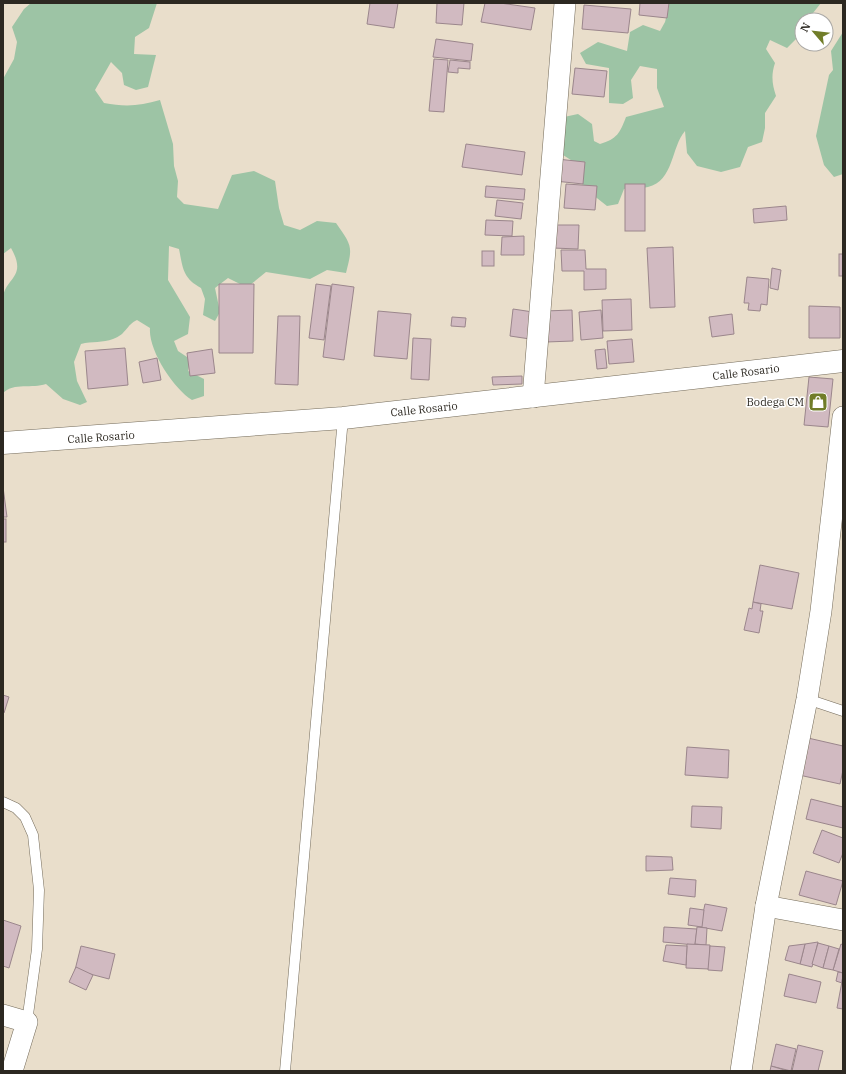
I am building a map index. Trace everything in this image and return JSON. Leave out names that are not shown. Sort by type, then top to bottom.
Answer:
[{"type":"main road","name":"Calle Rosario","points":[[3,444],[342,418],[843,360]]},
{"type":"street","points":[[533,397],[565,3]]},
{"type":"street","points":[[741,1071],[766,906],[807,699],[820,611],[843,417]]},
{"type":"street","points":[[766,906],[843,920]]},
{"type":"street","points":[[3,1015],[27,1022],[12,1071]]},
{"type":"lane","points":[[285,1071],[342,418]]},
{"type":"lane","points":[[807,699],[843,711]]},
{"type":"lane","points":[[3,802],[16,808],[25,817],[28,823],[32,835],[39,890],[38,949],[27,1022]]},
{"type":"green space","points":[[31,3],[157,3],[149,28],[135,37],[134,54],[156,55],[148,87],[136,90],[124,85],[122,73],[111,62],[95,90],[104,103],[132,105],[146,104],[160,100],[173,144],[174,166],[178,181],[177,197],[184,204],[218,209],[232,175],[254,171],[275,181],[279,208],[284,225],[300,230],[317,221],[336,223],[350,246],[350,257],[346,273],[327,270],[310,279],[266,272],[250,285],[242,285],[228,278],[215,288],[220,312],[215,321],[203,315],[205,299],[201,288],[187,277],[179,249],[169,246],[168,280],[190,317],[188,334],[174,341],[178,351],[190,359],[188,371],[204,379],[204,396],[192,400],[185,395],[170,378],[153,347],[150,337],[150,328],[137,320],[118,337],[105,341],[81,344],[74,362],[77,381],[87,402],[80,405],[63,399],[46,384],[12,388],[3,393],[3,298],[7,286],[14,276],[17,266],[16,258],[11,248],[3,254],[3,79],[14,59],[17,42],[12,27],[24,9]]},
{"type":"green space","points":[[667,3],[821,3],[814,12],[794,12],[794,41],[787,48],[770,40],[766,49],[775,63],[772,80],[776,96],[765,113],[765,128],[762,142],[748,147],[740,167],[721,172],[697,166],[687,153],[685,131],[680,138],[671,163],[663,178],[656,184],[648,187],[624,189],[618,204],[607,206],[588,191],[579,180],[577,164],[560,153],[564,117],[578,114],[592,124],[594,141],[600,144],[617,135],[626,117],[664,107],[657,88],[657,69],[640,66],[631,80],[633,98],[623,104],[609,103],[609,68],[586,64],[580,53],[598,42],[627,51],[630,32],[643,25],[660,31],[665,22],[669,6]]},
{"type":"green space","points":[[843,32],[843,174],[834,177],[824,165],[816,136],[829,75],[833,70],[831,52],[834,52],[834,46]]},
{"type":"building","points":[[370,3],[398,3],[394,28],[367,24]]},
{"type":"building","points":[[437,3],[464,3],[462,25],[436,23]]},
{"type":"building","points":[[485,3],[500,3],[535,8],[531,30],[481,22]]},
{"type":"building","points":[[640,3],[669,3],[667,18],[639,15]]},
{"type":"building","points":[[584,5],[631,9],[628,33],[582,29]]},
{"type":"building","points":[[436,39],[473,44],[471,61],[433,57]]},
{"type":"building","points":[[434,59],[448,60],[444,112],[429,111]]},
{"type":"building","points":[[450,60],[470,62],[470,69],[458,68],[458,73],[448,72]]},
{"type":"building","points":[[575,68],[607,71],[604,97],[572,94]]},
{"type":"building","points":[[466,144],[525,152],[522,175],[462,167]]},
{"type":"building","points":[[557,159],[585,162],[583,184],[555,181]]},
{"type":"building","points":[[566,184],[597,186],[595,210],[564,208]]},
{"type":"building","points":[[625,184],[645,184],[645,231],[625,231]]},
{"type":"building","points":[[486,186],[525,189],[524,200],[485,197]]},
{"type":"building","points":[[497,200],[523,203],[521,219],[495,216]]},
{"type":"building","points":[[786,206],[787,220],[754,223],[753,209]]},
{"type":"building","points":[[486,220],[513,221],[512,236],[485,235]]},
{"type":"building","points":[[553,225],[579,225],[578,249],[553,248]]},
{"type":"building","points":[[524,236],[524,255],[501,255],[502,237]]},
{"type":"building","points":[[673,247],[675,307],[650,308],[647,248]]},
{"type":"building","points":[[561,250],[585,250],[586,269],[606,269],[606,289],[584,290],[584,271],[562,271]]},
{"type":"building","points":[[482,251],[494,251],[494,266],[482,266]]},
{"type":"building","points":[[839,254],[843,254],[843,276],[839,276]]},
{"type":"building","points":[[772,268],[781,270],[778,290],[770,288]]},
{"type":"building","points":[[747,277],[769,279],[767,305],[761,304],[760,311],[748,310],[749,303],[744,303]]},
{"type":"building","points":[[219,284],[254,284],[253,353],[219,353]]},
{"type":"building","points":[[316,284],[331,286],[324,340],[309,338]]},
{"type":"building","points":[[332,284],[354,287],[344,360],[323,357]]},
{"type":"building","points":[[631,299],[632,330],[603,331],[602,300]]},
{"type":"building","points":[[809,306],[840,307],[840,338],[809,338]]},
{"type":"building","points":[[513,309],[533,312],[530,339],[510,336]]},
{"type":"building","points":[[572,310],[573,341],[546,342],[545,311]]},
{"type":"building","points":[[601,310],[603,338],[581,340],[579,312]]},
{"type":"building","points":[[378,311],[411,314],[407,359],[374,356]]},
{"type":"building","points":[[732,314],[734,334],[712,337],[709,317]]},
{"type":"building","points":[[278,316],[300,316],[298,385],[275,384]]},
{"type":"building","points":[[452,317],[466,318],[465,327],[451,326]]},
{"type":"building","points":[[413,338],[431,339],[429,380],[411,379]]},
{"type":"building","points":[[632,339],[634,362],[609,364],[607,341]]},
{"type":"building","points":[[125,348],[128,385],[88,389],[85,351]]},
{"type":"building","points":[[212,349],[215,373],[190,376],[187,353]]},
{"type":"building","points":[[605,349],[607,368],[597,369],[595,350]]},
{"type":"building","points":[[157,358],[161,380],[143,383],[139,362]]},
{"type":"building","points":[[522,376],[522,384],[493,385],[492,377]]},
{"type":"building","name":"Bodega CM","points":[[809,377],[833,379],[828,427],[804,425]]},
{"type":"building","points":[[3,487],[7,517],[3,517]]},
{"type":"building","points":[[3,519],[6,519],[6,542],[3,542]]},
{"type":"building","points":[[760,565],[799,573],[792,609],[753,602]]},
{"type":"building","points":[[753,602],[761,604],[760,611],[763,611],[759,633],[744,630],[749,608],[752,609]]},
{"type":"building","points":[[3,695],[9,697],[4,713],[3,713]]},
{"type":"building","points":[[808,738],[843,746],[843,770],[840,784],[799,775]]},
{"type":"building","points":[[687,747],[729,750],[728,778],[685,775]]},
{"type":"building","points":[[811,799],[843,807],[843,828],[806,819]]},
{"type":"building","points":[[692,806],[722,807],[721,829],[691,827]]},
{"type":"building","points":[[822,830],[843,838],[843,853],[839,863],[813,853]]},
{"type":"building","points":[[646,856],[672,857],[673,870],[646,871]]},
{"type":"building","points":[[806,871],[843,881],[836,905],[799,895]]},
{"type":"building","points":[[670,878],[696,880],[695,897],[668,894]]},
{"type":"building","points":[[705,904],[727,908],[722,931],[700,927]]},
{"type":"building","points":[[690,908],[704,910],[702,927],[688,925]]},
{"type":"building","points":[[3,920],[21,926],[9,968],[3,966]]},
{"type":"building","points":[[664,927],[697,929],[695,945],[663,942]]},
{"type":"building","points":[[697,927],[707,928],[706,945],[695,944]]},
{"type":"building","points":[[818,942],[812,967],[800,964],[805,944]]},
{"type":"building","points":[[818,943],[829,946],[823,968],[812,964]]},
{"type":"building","points":[[687,944],[710,945],[709,969],[686,968]]},
{"type":"building","points":[[805,944],[800,964],[785,960],[789,946]]},
{"type":"building","points":[[841,944],[843,945],[843,973],[833,970]]},
{"type":"building","points":[[666,945],[687,946],[686,965],[663,961]]},
{"type":"building","points":[[81,946],[115,954],[109,979],[75,970]]},
{"type":"building","points":[[710,946],[725,947],[722,971],[708,970]]},
{"type":"building","points":[[829,946],[839,949],[833,970],[823,968]]},
{"type":"building","points":[[76,967],[93,975],[86,990],[69,982]]},
{"type":"building","points":[[838,972],[843,973],[842,983],[836,981]]},
{"type":"building","points":[[789,974],[821,982],[816,1003],[784,996]]},
{"type":"building","points":[[843,976],[843,1009],[837,1008]]},
{"type":"building","points":[[776,1044],[796,1049],[791,1071],[771,1066]]},
{"type":"building","points":[[798,1045],[823,1051],[818,1071],[792,1071]]},
{"type":"building","points":[[771,1066],[788,1071],[770,1071]]},
{"type":"place","name":"Bodega CM","points":[[818,402]]}]
